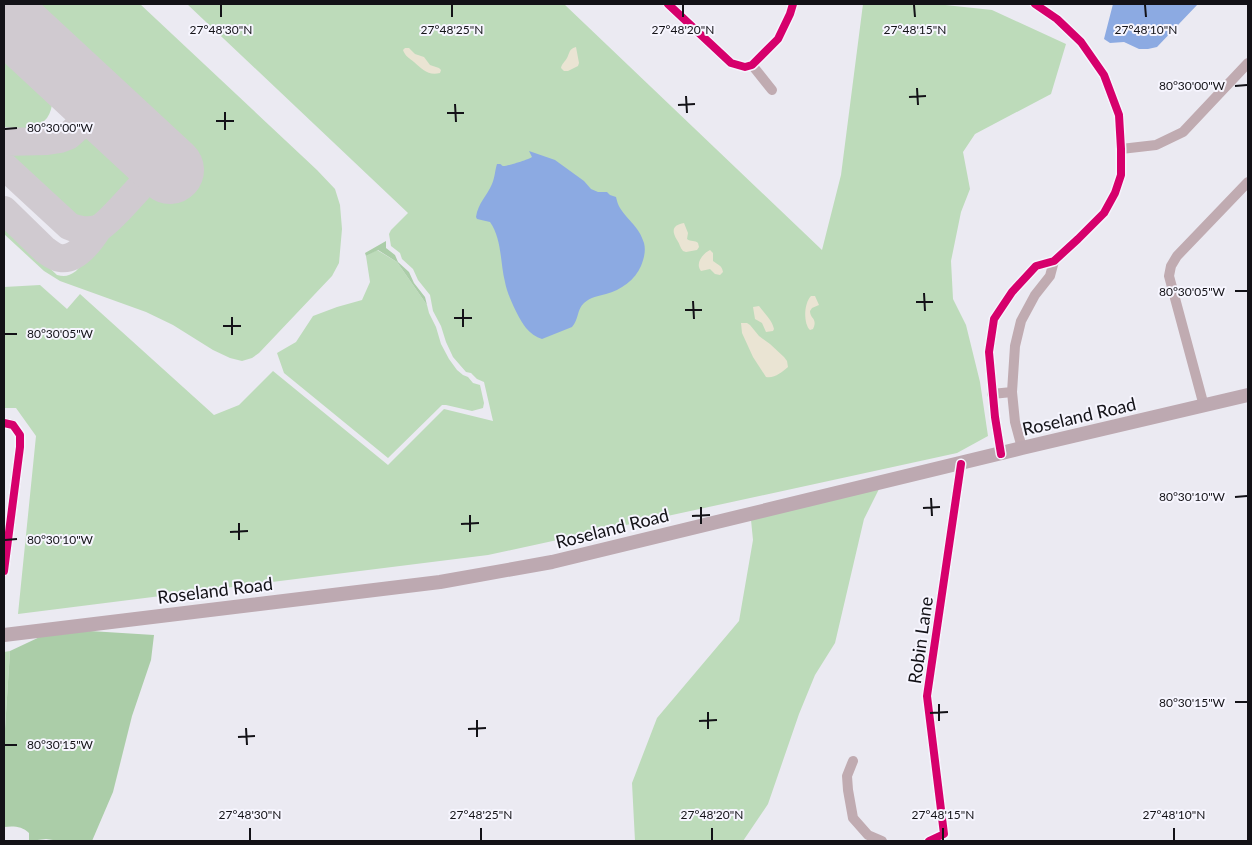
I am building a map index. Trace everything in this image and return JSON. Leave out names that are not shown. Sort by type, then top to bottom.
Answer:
[{"type":"main road","name":"Roseland Road","points":[[4,635],[440,582],[552,562],[1248,395]]},
{"type":"street","points":[[668,4],[731,63],[744,67],[752,65],[778,38],[793,4]]},
{"type":"street","points":[[1002,454],[994,417],[989,352],[994,319],[1012,292],[1036,266],[1054,261],[1104,213],[1115,193],[1121,175],[1122,150],[1119,115],[1104,75],[1081,42],[1057,19],[1035,4]]},
{"type":"street","points":[[1122,150],[1156,145],[1183,132],[1248,63]]},
{"type":"street","points":[[752,65],[772,90]]},
{"type":"street","points":[[1204,406],[1169,276],[1171,266],[1178,256],[1248,182]]},
{"type":"street","points":[[1022,448],[1015,422],[1012,392],[1015,346],[1021,321],[1035,295],[1050,276],[1054,261]]},
{"type":"street","points":[[992,394],[1012,392]]},
{"type":"street","points":[[4,423],[13,425],[20,435],[20,447],[4,570]]},
{"type":"street","name":"Robin Lane","points":[[929,841],[944,834],[927,696],[961,464]]},
{"type":"street","points":[[853,761],[848,776],[848,790],[853,818],[868,835],[882,841]]},
{"type":"green space","points":[[14,4],[140,4],[335,189],[340,205],[342,229],[339,263],[332,276],[259,353],[252,358],[242,361],[230,358],[213,350],[173,325],[146,312],[60,281],[44,271],[4,234],[4,225],[57,275],[69,275],[76,271],[157,184],[161,187],[184,162]]},
{"type":"green space","points":[[187,4],[564,4],[822,250],[841,175],[863,4],[936,4],[992,10],[1066,44],[1051,94],[975,134],[963,152],[970,189],[961,212],[951,261],[953,299],[966,325],[980,382],[988,436],[957,453],[488,555],[18,614],[36,436],[16,408],[4,408],[4,287],[40,285],[67,309],[80,294],[214,415],[239,405],[273,371],[388,465],[444,409],[493,421],[484,382],[477,379],[471,373],[466,372],[453,357],[433,311],[430,295],[418,280],[413,269],[402,259],[400,253],[391,246],[389,234],[391,230],[408,213]]},
{"type":"green space","points":[[4,39],[40,74],[47,84],[51,95],[52,106],[47,118],[35,129],[4,127]]},
{"type":"green space","points":[[92,122],[135,164],[135,170],[132,180],[98,214],[88,218],[76,217],[62,207],[7,155],[8,152],[45,152],[67,147],[85,134]]},
{"type":"green space","points":[[386,241],[386,248],[395,255],[398,262],[409,272],[414,283],[425,297],[427,305],[397,262],[378,250],[366,256],[365,253]]},
{"type":"green space","points":[[377,250],[397,262],[427,305],[441,344],[449,359],[457,370],[468,377],[473,383],[480,385],[484,403],[483,408],[472,411],[442,405],[388,458],[284,373],[277,353],[296,342],[313,316],[362,300],[370,282],[366,256]]},
{"type":"green space","points":[[879,489],[864,519],[835,643],[815,675],[799,714],[768,804],[743,841],[635,841],[632,783],[657,718],[739,621],[753,540],[751,520]]},
{"type":"green space","points":[[90,631],[154,635],[151,660],[132,716],[113,792],[92,841],[46,839],[29,841],[29,833],[23,829],[4,827],[4,744],[10,651],[44,635]]},
{"type":"green space","points":[[10,651],[4,744],[4,652]]},
{"type":"sand","points":[[576,47],[578,66],[564,71],[561,68],[562,65],[571,50]]},
{"type":"sand","points":[[409,48],[415,54],[424,57],[430,65],[441,70],[440,73],[432,74],[423,69],[406,55],[403,50]]},
{"type":"sand","points":[[684,223],[688,233],[687,239],[698,243],[699,247],[697,250],[686,252],[681,249],[675,236],[674,228]]},
{"type":"sand","points":[[710,250],[713,253],[713,261],[722,268],[723,272],[720,275],[715,274],[710,269],[701,271],[699,268],[700,259]]},
{"type":"sand","points":[[811,296],[815,296],[819,305],[810,311],[815,323],[813,329],[810,330],[806,323],[805,313]]},
{"type":"sand","points":[[759,306],[772,323],[773,331],[766,332],[762,323],[755,319],[753,307]]},
{"type":"sand","points":[[741,323],[750,325],[759,336],[784,357],[788,367],[775,376],[766,377],[753,357],[742,333]]},
{"type":"water","points":[[1113,4],[1198,4],[1157,47],[1139,49],[1124,42],[1110,43],[1104,39]]},
{"type":"water","points":[[529,151],[555,160],[584,181],[591,189],[598,192],[607,192],[616,197],[623,213],[642,237],[645,249],[641,266],[627,284],[617,290],[587,301],[580,308],[572,327],[542,339],[533,335],[526,328],[513,306],[506,287],[499,243],[494,229],[490,222],[477,219],[476,217],[494,179],[497,164],[505,166],[532,157]]},
{"type":"taxiway","points":[[4,142],[47,141],[68,136],[77,128],[85,108],[81,88]]},
{"type":"taxiway","points":[[4,166],[69,226],[90,230],[97,229],[108,221],[150,176],[153,170],[150,152]]},
{"type":"taxiway","points":[[4,210],[45,250],[60,258],[66,258],[77,253],[87,244],[98,229]]},
{"type":"runway","points":[[4,16],[170,170]]},
{"type":"cycle path","points":[[668,4],[731,63],[745,67],[752,65],[778,39],[793,4]]},
{"type":"cycle path","points":[[1001,454],[995,417],[989,352],[994,319],[1012,292],[1036,266],[1054,261],[1104,213],[1115,193],[1121,175],[1119,115],[1104,75],[1081,42],[1057,19],[1035,4]]},
{"type":"cycle path","points":[[4,423],[13,425],[20,435],[4,571]]},
{"type":"cycle path","points":[[929,841],[944,834],[927,696],[961,464]]}]
